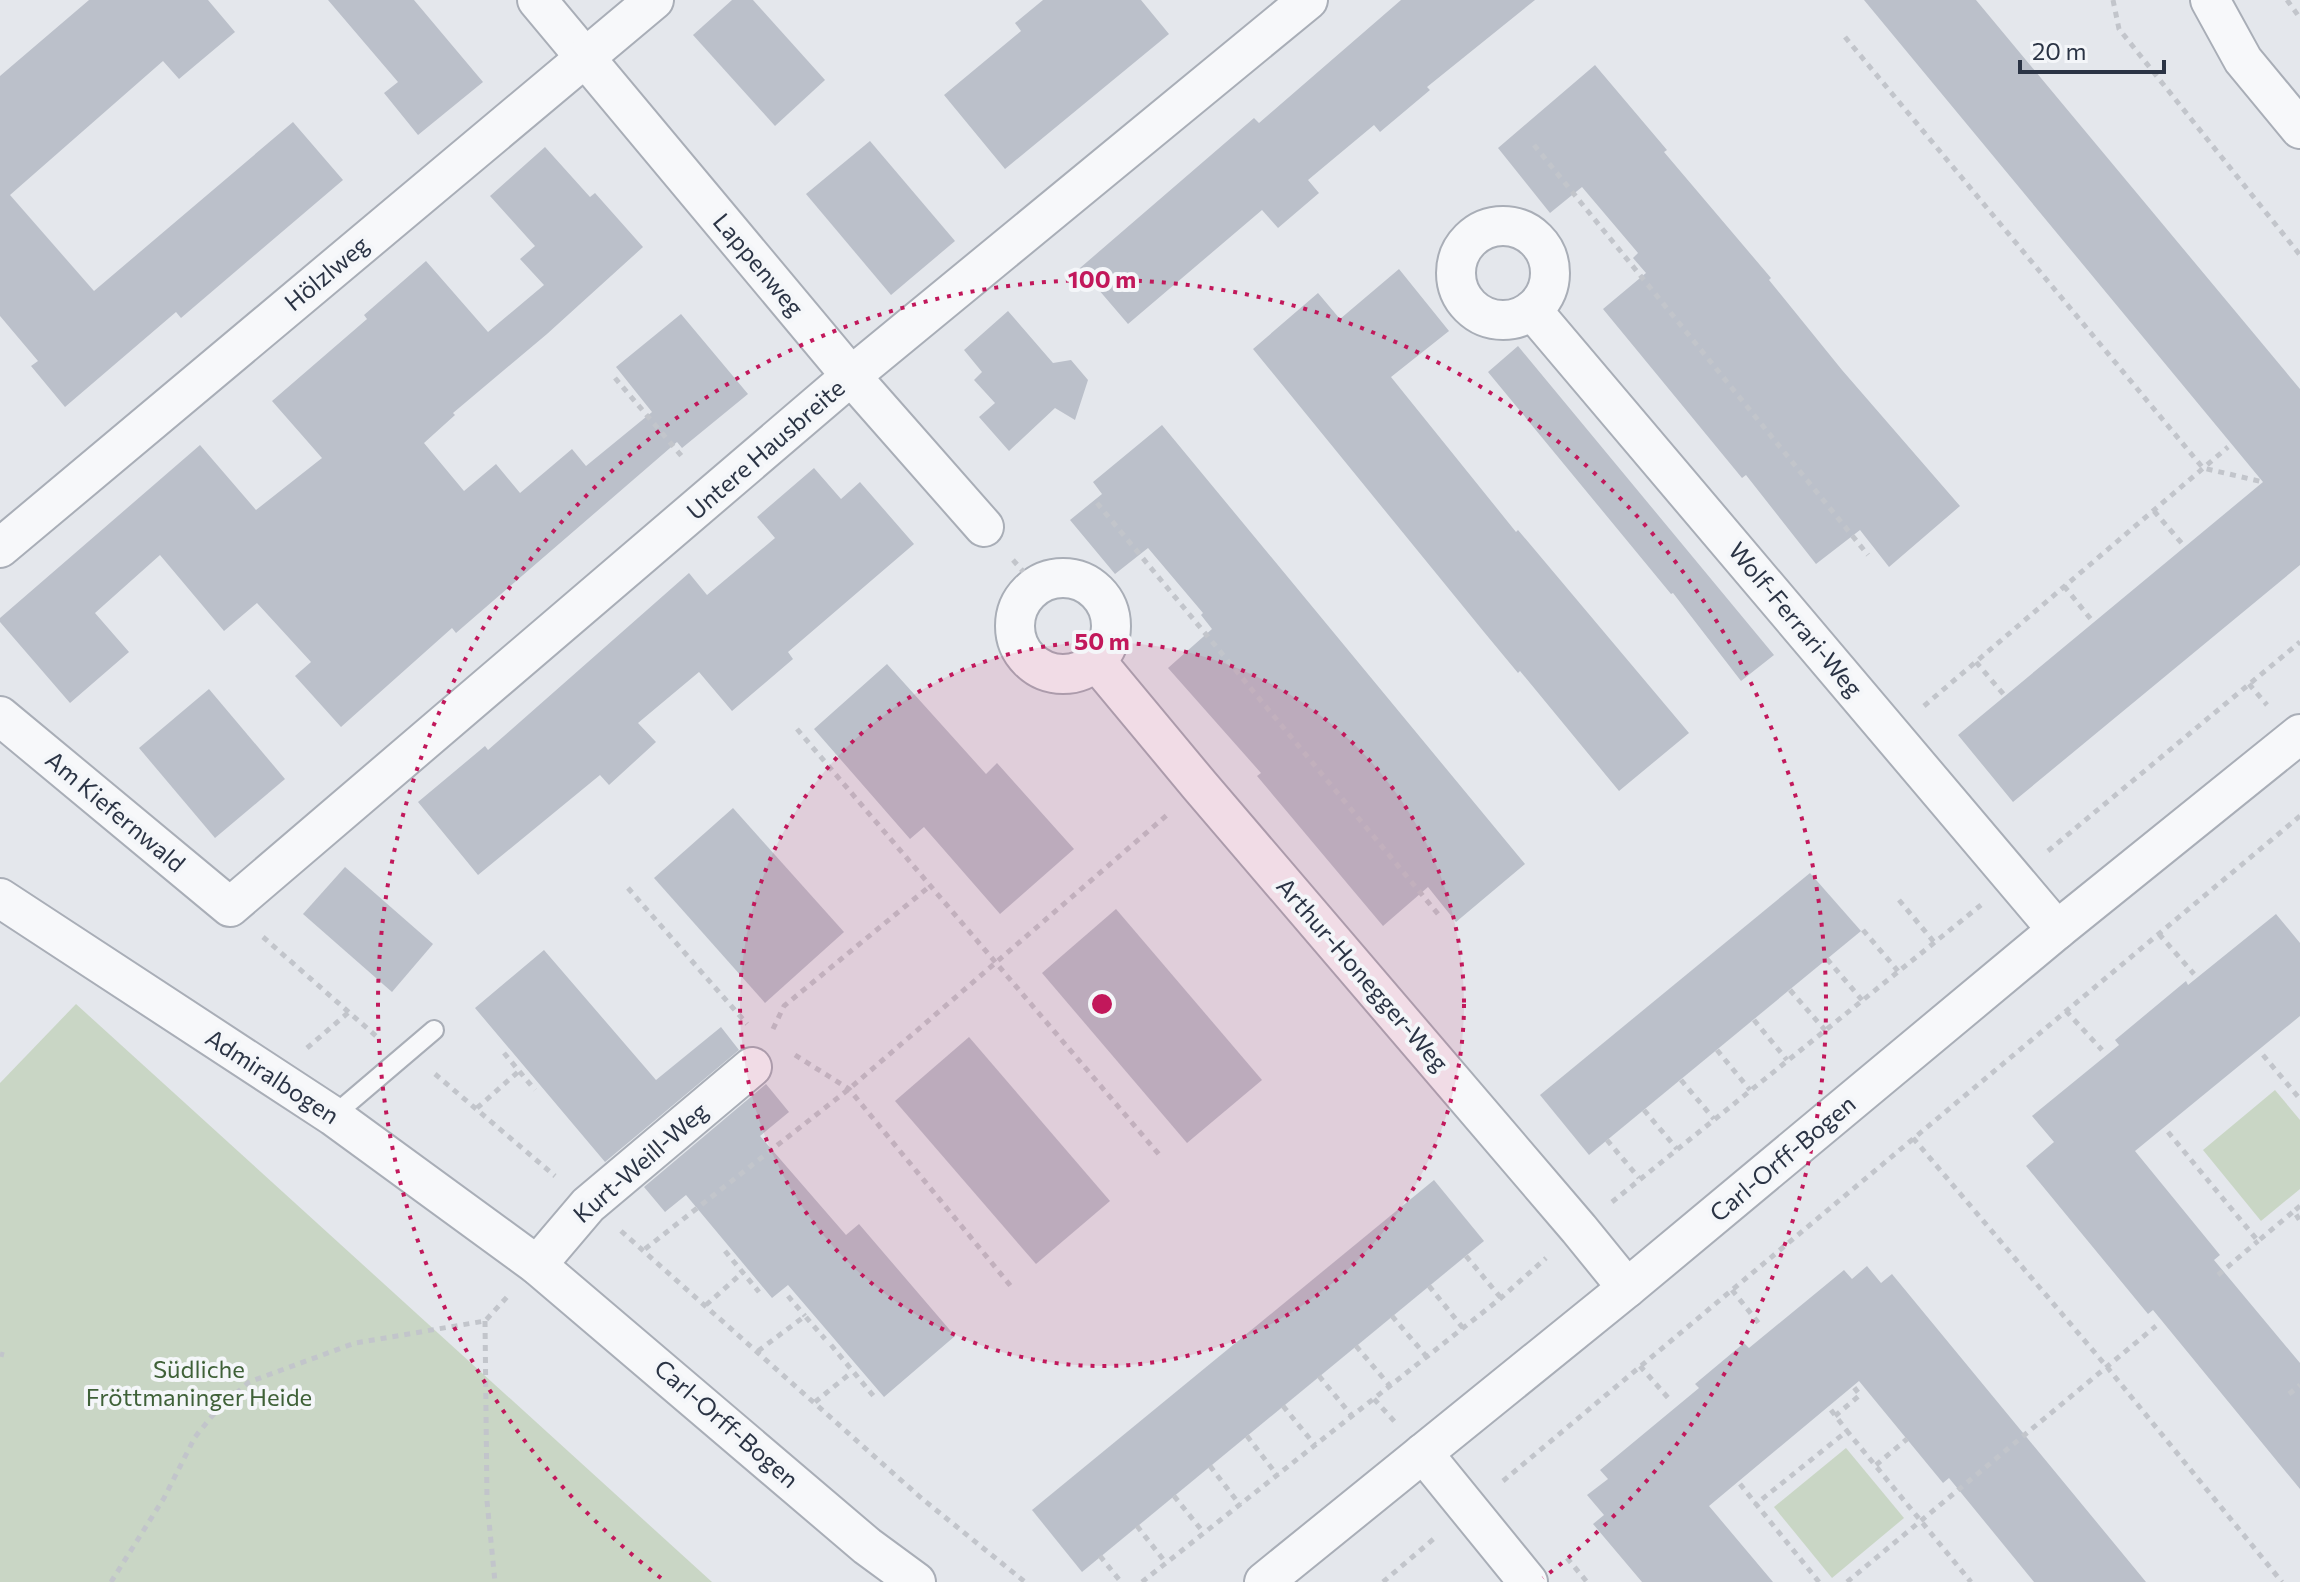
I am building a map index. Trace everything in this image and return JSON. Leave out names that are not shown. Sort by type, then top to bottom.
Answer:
[{"type":"street","name":"Lappenweg","points":[[537,0],[851,376],[984,527]]},
{"type":"street","name":"Hölzlweg","points":[[0,548],[654,0]]},
{"type":"street","name":"Untere Hausbreite","points":[[230,907],[851,376],[1308,0]]},
{"type":"street","points":[[2210,0],[2243,60],[2300,129]]},
{"type":"street","name":"Wolf-Ferrari-Weg","points":[[1532,310],[2057,930]]},
{"type":"street","name":"Arthur-Honegger-Weg","points":[[1096,661],[1627,1288]]},
{"type":"street","name":"Am Kiefernwald","points":[[0,716],[230,907]]},
{"type":"street","name":"Carl-Orff-Bogen","points":[[1264,1582],[1627,1288],[2057,930],[2299,738]]},
{"type":"street","name":"Admiralbogen","points":[[0,898],[333,1116],[537,1265]]},
{"type":"street","name":"Kurt-Weill-Weg","points":[[537,1265],[588,1205],[767,1051]]},
{"type":"street","name":"Carl-Orff-Bogen","points":[[537,1265],[867,1546],[916,1582]]},
{"type":"street","points":[[1423,1453],[1528,1582]]},
{"type":"lane","points":[[333,1116],[434,1030]]},
{"type":"path","points":[[2113,0],[2119,29],[2300,255]]},
{"type":"path","points":[[2287,0],[2300,18]]},
{"type":"path","points":[[1845,37],[2203,468],[2263,482]]},
{"type":"path","points":[[1534,145],[1868,555]]},
{"type":"path","points":[[615,378],[715,494]]},
{"type":"path","points":[[1891,734],[2228,447]]},
{"type":"path","points":[[1097,503],[1438,914]]},
{"type":"path","points":[[2154,511],[2185,547]]},
{"type":"path","points":[[2064,586],[2094,623]]},
{"type":"path","points":[[1142,1582],[1501,1298],[1639,1178],[2014,878],[2300,642]]},
{"type":"path","points":[[1976,662],[2005,696]]},
{"type":"path","points":[[797,729],[1162,1158]]},
{"type":"path","points":[[645,1249],[849,1089],[1200,786]]},
{"type":"path","points":[[1383,1582],[2300,816]]},
{"type":"path","points":[[930,886],[784,1006],[767,1051],[849,1089],[1014,1290]]},
{"type":"path","points":[[628,888],[750,1027]]},
{"type":"path","points":[[1899,900],[1934,942]]},
{"type":"path","points":[[230,907],[381,1040],[430,1070],[588,1205],[645,1249],[920,1497],[1025,1582]]},
{"type":"path","points":[[1863,930],[1898,971]]},
{"type":"path","points":[[2159,934],[2194,974]]},
{"type":"path","points":[[1827,959],[1862,1000]]},
{"type":"path","points":[[1790,990],[1825,1030]]},
{"type":"path","points":[[2066,1011],[2102,1050]]},
{"type":"path","points":[[1754,1020],[1787,1060]]},
{"type":"path","points":[[1717,1050],[1750,1090]]},
{"type":"path","points":[[504,1053],[535,1090]]},
{"type":"path","points":[[2263,1055],[2300,1099]]},
{"type":"path","points":[[477,1108],[519,1071]]},
{"type":"path","points":[[1681,1080],[1714,1119]]},
{"type":"path","points":[[1644,1110],[1677,1149]]},
{"type":"path","points":[[2168,1132],[2258,1241]]},
{"type":"path","points":[[1913,1138],[2107,1367],[2282,1582]]},
{"type":"path","points":[[1607,1140],[1639,1178]]},
{"type":"path","points":[[2218,1275],[2297,1208],[2300,1221]]},
{"type":"path","points":[[725,1251],[759,1292]]},
{"type":"path","points":[[1466,1256],[1501,1298]]},
{"type":"path","points":[[111,1582],[164,1498],[195,1437],[217,1410],[249,1382],[355,1343],[485,1321],[537,1265]]},
{"type":"path","points":[[706,1305],[743,1272]]},
{"type":"path","points":[[1429,1286],[1463,1328]]},
{"type":"path","points":[[1732,1290],[1761,1326]]},
{"type":"path","points":[[788,1296],[825,1339]]},
{"type":"path","points":[[758,1351],[805,1316]]},
{"type":"path","points":[[1392,1316],[1427,1357]]},
{"type":"path","points":[[485,1321],[487,1501],[495,1582]]},
{"type":"path","points":[[1847,1582],[2156,1326]]},
{"type":"path","points":[[831,1345],[876,1399]]},
{"type":"path","points":[[1356,1346],[1390,1386]]},
{"type":"path","points":[[1640,1366],[1670,1400]]},
{"type":"path","points":[[815,1402],[852,1372]]},
{"type":"path","points":[[1319,1376],[1352,1416]]},
{"type":"path","points":[[2289,1394],[2300,1385]]},
{"type":"path","points":[[1853,1386],[1860,1395],[1833,1413],[1971,1582]]},
{"type":"path","points":[[1283,1406],[1315,1445]]},
{"type":"path","points":[[1756,1504],[1847,1431]]},
{"type":"path","points":[[1247,1436],[1277,1475]]},
{"type":"path","points":[[1876,1465],[1907,1439]]},
{"type":"path","points":[[1210,1466],[1240,1505]]},
{"type":"path","points":[[1740,1484],[1819,1582]]},
{"type":"path","points":[[1174,1496],[1204,1533]]},
{"type":"path","points":[[1137,1526],[1166,1563]]},
{"type":"path","points":[[1100,1556],[1121,1582]]},
{"type":"green space","name":"Südliche Fröttmaninger Heide","points":[[76,1004],[712,1582],[0,1582],[0,1083]]},
{"type":"green space","points":[[2275,1090],[2300,1120],[2300,1189],[2261,1221],[2203,1150]]},
{"type":"green space","points":[[1846,1448],[1904,1518],[1832,1578],[1774,1507]]},
{"type":"building","points":[[89,0],[208,0],[235,32],[179,79],[163,61],[10,195],[94,291],[293,122],[343,180],[181,318],[176,312],[65,407],[31,366],[38,361],[0,316],[0,76]]},
{"type":"building","points":[[328,0],[414,0],[483,82],[418,135],[384,93],[398,82]]},
{"type":"building","points":[[732,0],[753,0],[825,80],[775,126],[693,35]]},
{"type":"building","points":[[1043,0],[1141,0],[1169,34],[1005,169],[944,95],[1021,31],[1015,23]]},
{"type":"building","points":[[1401,0],[1535,0],[1427,87],[1430,90],[1380,132],[1374,125],[1308,180],[1319,193],[1278,228],[1262,210],[1128,324],[1080,268],[1254,118],[1259,123]]},
{"type":"building","points":[[1864,0],[1976,0],[2300,389],[2300,565],[2013,802],[1958,735],[2263,482]]},
{"type":"building","points":[[1595,65],[1771,278],[1769,280],[1842,370],[1960,506],[1889,567],[1860,530],[1816,564],[1746,475],[1742,478],[1603,309],[1646,273],[1633,258],[1638,253],[1582,187],[1550,213],[1498,148]]},
{"type":"building","points":[[870,141],[955,241],[891,295],[806,194]]},
{"type":"building","points":[[545,147],[590,197],[595,193],[643,247],[453,413],[455,415],[424,443],[464,491],[496,464],[520,493],[572,449],[586,466],[652,412],[616,367],[681,314],[748,394],[682,448],[677,442],[456,633],[452,628],[341,727],[295,676],[311,662],[257,603],[224,631],[160,555],[95,613],[129,652],[70,703],[0,622],[0,618],[200,445],[256,510],[322,458],[272,401],[367,319],[364,315],[426,261],[488,332],[544,285],[520,259],[535,246],[490,196]]},
{"type":"building","points":[[1399,269],[1449,331],[1391,377],[1516,532],[1518,530],[1689,733],[1619,791],[1484,632],[1253,349],[1318,293],[1340,319]]},
{"type":"building","points":[[1008,311],[1053,363],[1071,360],[1088,380],[1075,420],[1055,408],[1009,451],[979,417],[995,403],[974,380],[982,372],[964,350]]},
{"type":"building","points":[[1518,346],[1774,655],[1741,681],[1673,593],[1488,372]]},
{"type":"building","points":[[1162,425],[1525,864],[1456,922],[1428,887],[1383,926],[1257,776],[1261,773],[1168,668],[1212,629],[1201,615],[1203,613],[1148,548],[1115,574],[1070,520],[1102,494],[1093,482]]},
{"type":"building","points":[[814,468],[841,499],[860,482],[914,544],[788,652],[793,659],[732,711],[699,672],[638,723],[656,742],[609,785],[600,775],[478,875],[418,802],[485,746],[488,750],[689,573],[707,595],[775,538],[757,517]]},
{"type":"building","points":[[887,664],[986,774],[997,763],[1074,849],[1000,914],[924,827],[910,839],[814,729]]},
{"type":"building","points":[[209,689],[285,779],[215,838],[139,748]]},
{"type":"building","points":[[733,808],[844,932],[765,1003],[654,878]]},
{"type":"building","points":[[345,867],[433,944],[392,992],[303,914]]},
{"type":"building","points":[[1810,873],[1861,931],[1589,1155],[1540,1095]]},
{"type":"building","points":[[1116,909],[1262,1080],[1187,1143],[1042,973]]},
{"type":"building","points":[[2276,914],[2300,943],[2300,1016],[2135,1151],[2220,1255],[2214,1260],[2300,1363],[2300,1489],[2153,1310],[2148,1314],[2026,1166],[2054,1142],[2032,1116],[2119,1045],[2115,1040],[2186,981],[2188,985]]},
{"type":"building","points":[[544,950],[656,1080],[721,1027],[739,1050],[605,1162],[475,1008]]},
{"type":"building","points":[[969,1037],[1110,1201],[1036,1264],[895,1101]]},
{"type":"building","points":[[766,1084],[789,1112],[760,1136],[846,1235],[859,1224],[955,1336],[884,1397],[788,1285],[772,1298],[686,1195],[665,1212],[644,1187]]},
{"type":"building","points":[[1434,1180],[1484,1241],[1082,1572],[1032,1510]]},
{"type":"building","points":[[1867,1266],[1881,1283],[1892,1274],[2146,1582],[2034,1582],[1949,1478],[1943,1483],[1859,1381],[1709,1506],[1773,1582],[1642,1582],[1593,1524],[1604,1515],[1587,1495],[1608,1479],[1600,1470],[1699,1388],[1695,1384],[1744,1343],[1749,1348],[1844,1270],[1852,1279]]}]
